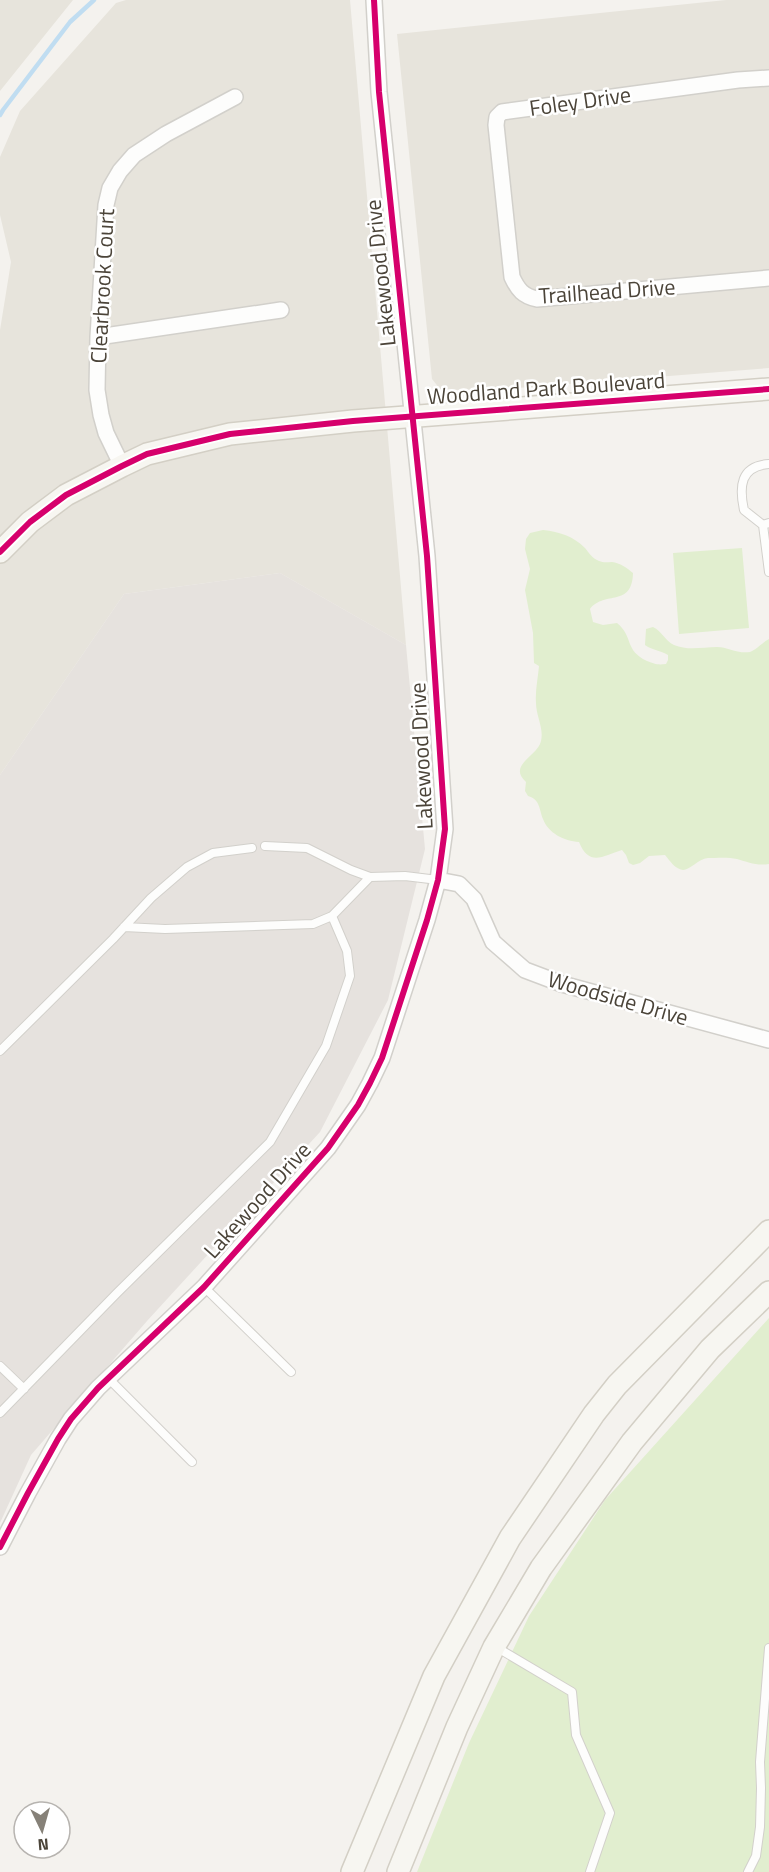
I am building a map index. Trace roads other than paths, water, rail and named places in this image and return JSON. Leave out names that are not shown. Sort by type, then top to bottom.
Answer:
[{"type":"main road","name":"Woodland Park Boulevard","points":[[0,552],[30,522],[66,495],[122,466],[147,454],[230,434],[354,420],[769,389]]},
{"type":"main road","points":[[352,1872],[434,1676],[510,1538],[594,1414],[617,1385],[769,1231]]},
{"type":"main road","points":[[398,1872],[457,1727],[494,1647],[541,1568],[632,1442],[710,1349],[769,1292]]},
{"type":"street","name":"Lakewood Drive","points":[[0,1547],[57,1440],[71,1419],[108,1378],[204,1287],[328,1148],[358,1105],[382,1058],[438,880],[445,829],[427,556],[379,92],[374,0]]},
{"type":"street","name":"Foley Drive","points":[[506,221],[496,125],[497,117],[502,111],[738,80],[769,78]]},
{"type":"street","name":"Clearbrook Court","points":[[122,466],[100,415],[97,390],[106,205],[110,188],[134,154],[235,97]]},
{"type":"street","name":"Trailhead Drive","points":[[506,221],[513,277],[517,288],[525,297],[537,299],[769,278]]},
{"type":"street","points":[[98,337],[280,310]]},
{"type":"street","name":"Woodside Drive","points":[[438,880],[459,884],[474,899],[493,942],[525,970],[562,984],[769,1040]]},
{"type":"lane","points":[[769,464],[749,471],[741,483],[744,510],[766,524],[769,572]]},
{"type":"lane","points":[[265,846],[307,848],[370,877],[405,876],[438,880]]},
{"type":"lane","points":[[0,1051],[151,898],[187,867],[213,853],[252,848]]},
{"type":"lane","points":[[124,927],[165,929],[313,924],[333,916],[370,877]]},
{"type":"lane","points":[[0,1413],[117,1293],[270,1142],[326,1046],[350,976],[347,951],[333,916]]},
{"type":"lane","points":[[204,1287],[291,1372]]},
{"type":"lane","points":[[0,1366],[24,1389]]},
{"type":"lane","points":[[108,1378],[192,1462]]},
{"type":"lane","points":[[494,1647],[572,1692],[576,1735],[610,1814],[590,1872]]},
{"type":"lane","points":[[748,1872],[756,1856],[760,1827],[760,1762],[769,1648]]},
{"type":"waterway","points":[[0,115],[70,22],[94,0]]}]
